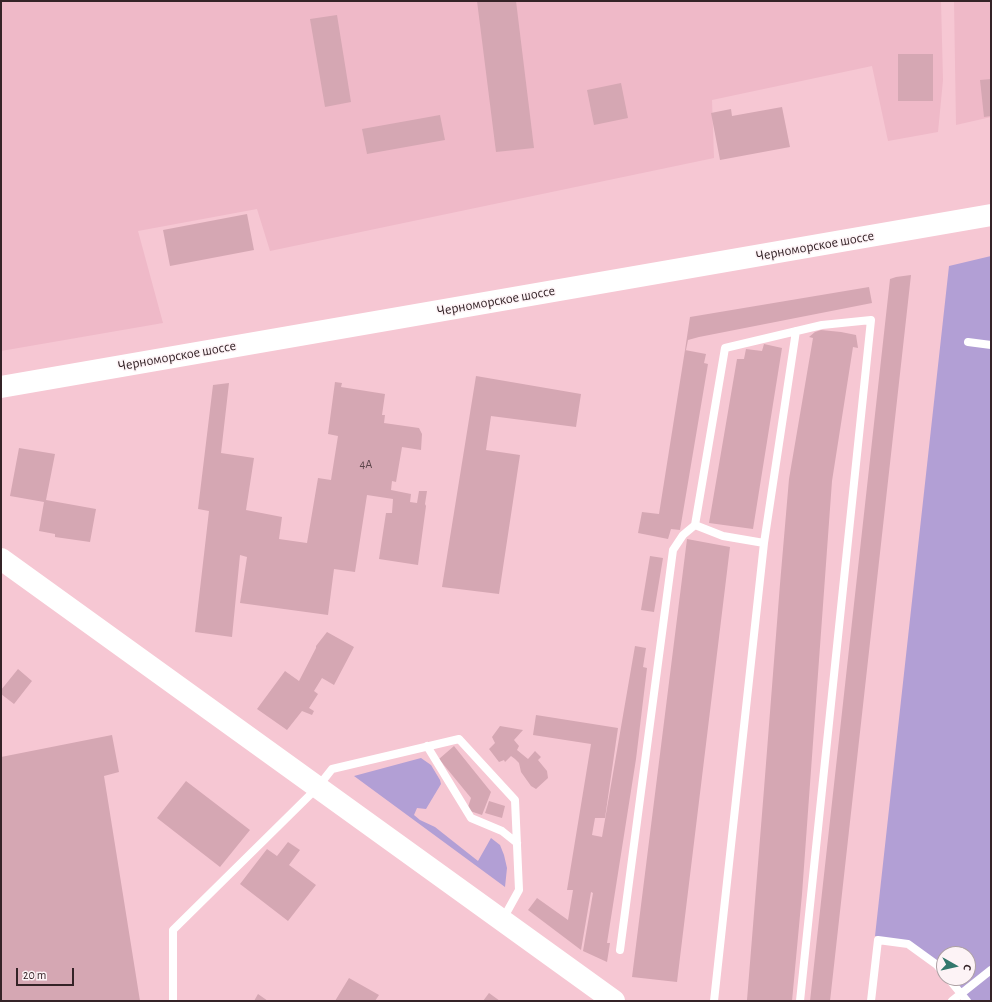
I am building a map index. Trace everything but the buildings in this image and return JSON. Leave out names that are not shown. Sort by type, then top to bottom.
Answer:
[{"type":"main road","name":"Черноморское шоссе","points":[[1,387],[991,215]]},
{"type":"main road","points":[[1,559],[614,1001]]},
{"type":"lane","points":[[620,950],[673,550],[683,535],[695,525],[725,348],[822,325],[871,320],[800,1001]]},
{"type":"lane","points":[[714,1001],[764,543],[796,331]]},
{"type":"lane","points":[[968,342],[991,345]]},
{"type":"lane","points":[[695,525],[723,536],[764,543]]},
{"type":"lane","points":[[172,1001],[173,930],[317,788],[332,769],[459,739],[515,800],[519,890],[503,920]]},
{"type":"lane","points":[[427,746],[471,818],[502,831],[517,843]]},
{"type":"lane","points":[[871,1001],[878,940],[908,944],[936,964]]},
{"type":"lane","points":[[952,1001],[991,970]]},
{"type":"lane","points":[[954,986],[967,1001]]},
{"type":"shaded area","points":[[1,1],[941,1],[943,80],[938,132],[888,141],[872,66],[712,100],[714,158],[270,251],[257,209],[138,231],[163,323],[1,351]]},
{"type":"shaded area","points":[[954,1],[991,1],[991,117],[956,125]]},
{"type":"shaded area","points":[[991,256],[991,1001],[967,1001],[955,986],[976,986],[976,946],[936,946],[936,967],[908,944],[875,936],[949,266]]},
{"type":"shaded area","points":[[421,758],[431,765],[441,784],[426,809],[417,808],[414,815],[420,820],[435,827],[478,861],[491,838],[500,845],[507,868],[505,887],[354,776]]}]
